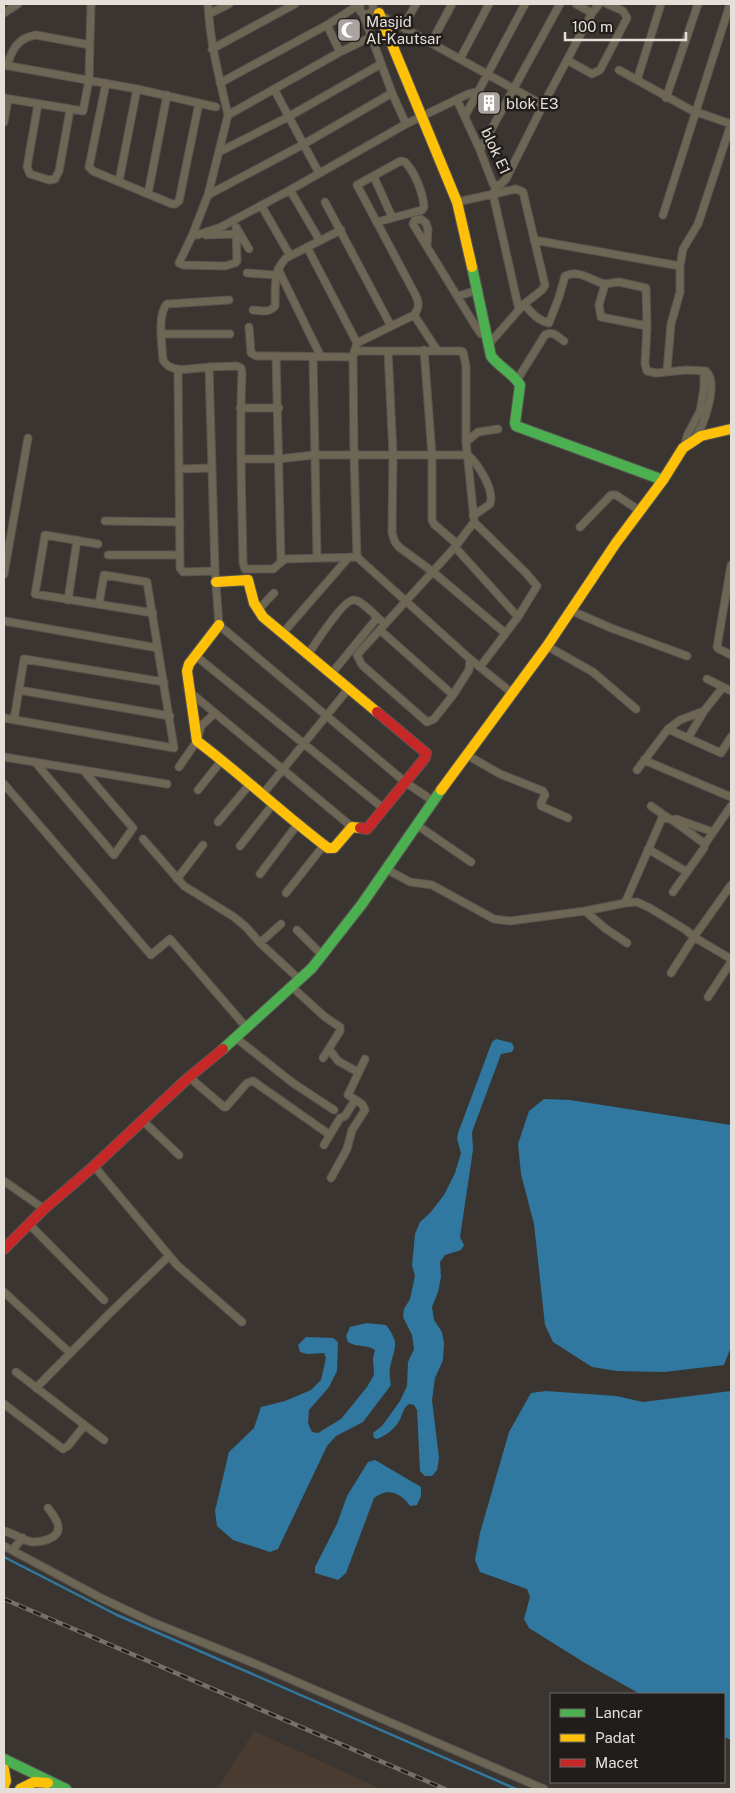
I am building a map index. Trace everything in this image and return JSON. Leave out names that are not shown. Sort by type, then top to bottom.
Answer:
[{"type":"main road","points":[[375,7],[458,202],[489,340],[490,354],[493,359],[517,380],[521,387],[515,422],[518,428],[663,480]]},
{"type":"main road","points":[[4,1249],[44,1209],[94,1166],[189,1077],[236,1038],[323,956],[357,911],[466,755],[547,646],[590,581],[689,443],[731,429]]},
{"type":"main road","points":[[216,577],[248,580],[258,610],[263,617],[426,753],[425,758],[367,829],[352,827],[334,848],[328,848],[197,741],[187,671],[189,664],[219,626]]},
{"type":"main road","points":[[4,1759],[63,1788]]},
{"type":"main road","points":[[4,1769],[6,1781],[4,1786]]},
{"type":"main road","points":[[20,1789],[34,1782],[47,1783],[63,1788]]},
{"type":"street","points":[[4,13],[18,4]]},
{"type":"street","points":[[4,122],[6,98],[83,111],[89,80],[91,4]]},
{"type":"street","points":[[208,4],[212,49],[228,115],[208,194],[195,235],[179,262],[181,265],[232,265],[237,261],[236,231]]},
{"type":"street","points":[[209,14],[228,4]]},
{"type":"street","points":[[212,49],[296,4]]},
{"type":"street","points":[[346,4],[368,14],[375,7],[403,27],[543,105]]},
{"type":"street","points":[[403,27],[416,4]]},
{"type":"street","points":[[431,42],[452,4]]},
{"type":"street","points":[[460,59],[489,4]]},
{"type":"street","points":[[465,116],[525,4]]},
{"type":"street","points":[[480,150],[560,4]]},
{"type":"street","points":[[576,4],[592,13]]},
{"type":"street","points":[[548,333],[546,323],[522,307],[493,194],[497,185],[500,185],[506,179],[543,105],[592,13],[599,4]]},
{"type":"street","points":[[567,60],[592,74],[600,70],[627,18],[623,10],[606,4]]},
{"type":"street","points":[[637,80],[662,4]]},
{"type":"street","points":[[666,98],[698,4]]},
{"type":"street","points":[[663,215],[729,17],[730,4]]},
{"type":"street","points":[[220,83],[359,9]]},
{"type":"street","points":[[359,9],[392,94],[406,124]]},
{"type":"street","points":[[327,25],[340,52]]},
{"type":"street","points":[[90,45],[36,35],[18,42],[5,65],[168,95],[216,107]]},
{"type":"street","points":[[228,115],[340,52],[371,37]]},
{"type":"street","points":[[219,152],[288,117],[381,64]]},
{"type":"street","points":[[619,70],[666,98],[696,112],[731,124],[698,224],[683,249],[680,266],[680,292],[671,324],[667,371]]},
{"type":"street","points":[[106,83],[88,165],[93,170],[172,204],[179,201],[198,103]]},
{"type":"street","points":[[119,181],[137,89]]},
{"type":"street","points":[[274,89],[319,173]]},
{"type":"street","points":[[195,235],[212,231],[261,206],[406,124],[468,94],[477,92]]},
{"type":"street","points":[[208,194],[304,144],[392,94]]},
{"type":"street","points":[[148,194],[168,95]]},
{"type":"street","name":"blok E1","points":[[458,100],[493,184],[497,185]]},
{"type":"street","points":[[38,104],[27,167],[30,174],[49,180],[55,179],[59,171],[70,110]]},
{"type":"street","points":[[282,634],[353,557],[353,354],[357,343],[414,315],[418,309],[418,301],[357,185],[401,161],[405,162],[413,174],[423,198],[424,207],[422,210],[377,222]]},
{"type":"street","points":[[374,177],[392,217]]},
{"type":"street","points":[[290,190],[317,236]]},
{"type":"street","points":[[427,245],[481,334],[489,340],[542,290],[545,285],[523,192],[516,190],[458,202]]},
{"type":"street","points":[[325,202],[392,326]]},
{"type":"street","points":[[261,206],[288,252]]},
{"type":"street","points":[[232,220],[236,231],[249,249]]},
{"type":"street","points":[[253,310],[268,311],[275,306],[277,272],[286,258],[341,230]]},
{"type":"street","points":[[195,235],[236,231]]},
{"type":"street","points":[[534,240],[680,266]]},
{"type":"street","points":[[307,247],[357,343]]},
{"type":"street","points":[[247,273],[277,272]]},
{"type":"street","points":[[277,272],[321,357]]},
{"type":"street","points":[[546,323],[549,323],[553,314],[564,276],[576,274],[605,284],[619,282],[646,288],[645,368],[652,372],[706,371],[704,374],[705,402],[700,430],[689,443]]},
{"type":"street","points":[[605,284],[600,305],[601,317],[647,326]]},
{"type":"street","points":[[458,296],[478,290]]},
{"type":"street","points":[[230,300],[167,304],[162,311],[163,360],[166,364],[178,369],[232,366],[241,368],[241,459],[244,567],[246,570],[273,569],[285,558],[353,557],[407,601],[470,659],[512,693]]},
{"type":"street","points":[[414,315],[437,350]]},
{"type":"street","points":[[248,327],[251,353],[256,356],[313,358],[388,351],[424,350],[461,351],[465,355],[466,442],[474,519],[537,584],[537,589],[518,617],[480,667]]},
{"type":"street","points":[[548,333],[553,333],[564,341]]},
{"type":"street","points":[[517,380],[539,343],[548,333]]},
{"type":"street","points":[[162,334],[230,334]]},
{"type":"street","points":[[424,350],[432,455],[432,520],[518,617]]},
{"type":"street","points":[[388,351],[393,454],[393,538],[399,547],[433,572],[505,633]]},
{"type":"street","points":[[276,356],[281,562]]},
{"type":"street","points":[[313,358],[317,558]]},
{"type":"street","points":[[209,367],[211,468],[219,626],[406,782],[433,801]]},
{"type":"street","points":[[178,369],[180,568],[183,572],[216,577]]},
{"type":"street","points":[[240,408],[278,408]]},
{"type":"street","points":[[466,442],[478,432],[498,429]]},
{"type":"street","points":[[4,574],[28,438]]},
{"type":"street","points":[[241,459],[278,459],[314,455],[354,454],[468,455],[475,462],[489,487],[490,504],[474,519],[456,546],[357,655],[362,665],[427,722],[434,719],[454,696],[469,670],[470,659]]},
{"type":"street","points":[[179,469],[211,468]]},
{"type":"street","points":[[580,527],[611,494],[616,495],[640,511]]},
{"type":"street","points":[[105,521],[180,522]]},
{"type":"street","points":[[98,544],[45,535],[35,594],[152,613]]},
{"type":"street","points":[[68,600],[77,540]]},
{"type":"street","points":[[108,555],[180,555]]},
{"type":"street","points":[[722,566],[731,564],[717,647],[731,655]]},
{"type":"street","points":[[4,718],[172,748],[174,744],[170,716],[147,582],[104,575],[99,604]]},
{"type":"street","points":[[258,610],[274,593]]},
{"type":"street","points":[[308,653],[342,607],[350,600],[355,600],[377,618],[382,627],[454,696]]},
{"type":"street","points":[[572,610],[611,628],[687,656]]},
{"type":"street","points":[[332,673],[377,618]]},
{"type":"street","points":[[4,621],[158,648]]},
{"type":"street","points":[[547,646],[593,672],[636,708]]},
{"type":"street","points":[[196,656],[384,809]]},
{"type":"street","points":[[14,720],[24,659],[164,682]]},
{"type":"street","points":[[708,679],[731,691]]},
{"type":"street","points":[[688,738],[704,710],[723,687]]},
{"type":"street","points":[[262,795],[349,688]]},
{"type":"street","points":[[19,690],[170,716]]},
{"type":"street","points":[[191,693],[352,827]]},
{"type":"street","points":[[637,770],[668,729],[680,720],[704,710]]},
{"type":"street","points":[[179,767],[197,741],[199,730],[215,713]]},
{"type":"street","points":[[668,729],[721,753],[731,737]]},
{"type":"street","points":[[466,755],[500,774],[543,791],[546,795],[541,806],[568,818]]},
{"type":"street","points":[[4,757],[167,784]]},
{"type":"street","points":[[198,790],[222,760]]},
{"type":"street","points":[[644,760],[731,797]]},
{"type":"street","points":[[35,762],[114,855],[133,828],[83,770]]},
{"type":"street","points":[[4,784],[150,955],[170,939],[246,1027]]},
{"type":"street","points":[[218,822],[250,784]]},
{"type":"street","points":[[240,846],[273,804]]},
{"type":"street","points":[[651,806],[704,844]]},
{"type":"street","points":[[674,892],[704,848],[704,844],[731,806]]},
{"type":"street","points":[[625,903],[662,818],[670,818],[713,832]]},
{"type":"street","points":[[260,874],[297,824]]},
{"type":"street","points":[[417,825],[471,862]]},
{"type":"street","points":[[143,839],[177,879],[197,895],[246,926],[325,1017],[340,1027],[340,1031],[323,1058]]},
{"type":"street","points":[[286,893],[324,844]]},
{"type":"street","points":[[177,879],[203,846]]},
{"type":"street","points":[[648,849],[687,872]]},
{"type":"street","points":[[386,869],[410,882],[432,885],[494,919],[510,921],[637,902],[686,930],[731,960],[708,997]]},
{"type":"street","points":[[671,973],[731,884]]},
{"type":"street","points":[[585,911],[606,929],[628,943]]},
{"type":"street","points":[[260,943],[281,924]]},
{"type":"street","points":[[297,930],[323,956]]},
{"type":"street","points":[[236,1038],[293,1083],[334,1110]]},
{"type":"street","points":[[328,1049],[338,1061],[358,1072]]},
{"type":"street","points":[[331,1178],[347,1149],[352,1130],[365,1110],[348,1093],[365,1059]]},
{"type":"street","points":[[189,1077],[224,1107],[248,1083],[253,1081],[330,1135]]},
{"type":"street","points":[[324,1145],[340,1118],[345,1116],[355,1100]]},
{"type":"street","points":[[142,1120],[179,1155]]},
{"type":"street","points":[[94,1166],[188,1276],[242,1322]]},
{"type":"street","points":[[4,1181],[44,1209]]},
{"type":"street","points":[[29,1224],[104,1300]]},
{"type":"street","points":[[36,1388],[170,1256]]},
{"type":"street","points":[[4,1292],[70,1353]]},
{"type":"street","points":[[16,1372],[104,1440]]},
{"type":"street","points":[[4,1404],[63,1449],[68,1446],[84,1426]]},
{"type":"street","points":[[4,1531],[32,1542],[38,1542],[55,1536],[59,1528],[57,1520],[48,1508]]},
{"type":"street","points":[[12,1550],[23,1538]]},
{"type":"street","points":[[4,1546],[101,1598],[152,1622],[251,1662],[544,1789]]},
{"type":"shaded area","points":[[254,1731],[382,1789],[217,1789]]},
{"type":"water","points":[[496,1039],[512,1043],[514,1048],[512,1052],[501,1054],[472,1132],[473,1150],[460,1237],[464,1245],[461,1250],[445,1255],[440,1262],[441,1277],[432,1307],[434,1320],[442,1332],[444,1343],[443,1360],[435,1378],[432,1400],[439,1458],[437,1470],[432,1476],[425,1476],[420,1471],[417,1410],[414,1405],[409,1404],[404,1409],[397,1424],[387,1434],[377,1439],[374,1438],[373,1433],[382,1426],[400,1401],[407,1386],[408,1362],[414,1349],[412,1335],[403,1317],[404,1309],[410,1299],[415,1276],[412,1265],[415,1234],[420,1222],[444,1195],[455,1173],[461,1153],[457,1139],[458,1133],[492,1042]]},
{"type":"water","points":[[544,1099],[570,1100],[731,1125],[731,1347],[724,1365],[664,1372],[617,1371],[592,1367],[553,1342],[545,1325],[534,1224],[521,1174],[518,1144],[529,1111]]},
{"type":"water","points":[[367,1323],[386,1325],[394,1337],[395,1346],[390,1368],[391,1385],[363,1422],[336,1436],[327,1446],[278,1549],[270,1552],[233,1540],[217,1526],[215,1511],[229,1452],[254,1428],[261,1407],[285,1401],[311,1390],[321,1380],[326,1358],[324,1353],[307,1354],[300,1352],[298,1345],[306,1337],[333,1338],[338,1342],[337,1371],[329,1387],[309,1410],[308,1423],[312,1432],[318,1433],[341,1419],[367,1387],[374,1375],[373,1359],[375,1350],[351,1344],[346,1336],[350,1327]]},
{"type":"water","points":[[546,1391],[616,1396],[643,1402],[731,1391],[731,1740],[725,1737],[725,1693],[638,1693],[529,1628],[524,1619],[530,1597],[527,1589],[480,1572],[475,1560],[480,1533],[509,1432],[531,1393]]},
{"type":"water","points":[[375,1460],[421,1487],[421,1496],[417,1505],[410,1506],[403,1498],[389,1492],[374,1498],[346,1573],[338,1580],[315,1573],[315,1567],[337,1524],[347,1496],[368,1462]]},
{"type":"waterway","points":[[4,1557],[117,1615],[516,1789]]},
{"type":"railway","points":[[4,1599],[445,1789]]},
{"type":"traffic: fast","points":[[472,267],[491,356],[520,385],[516,426],[663,480]]},
{"type":"traffic: fast","points":[[223,1049],[312,968],[362,904],[441,790]]},
{"type":"traffic: fast","points":[[4,1759],[66,1789]]},
{"type":"traffic: slow","points":[[379,13],[457,202],[472,267]]},
{"type":"traffic: slow","points":[[441,790],[547,646],[616,543],[663,480],[683,448],[701,436],[731,429]]},
{"type":"traffic: slow","points":[[216,582],[248,580],[254,603],[263,617],[377,712]]},
{"type":"traffic: slow","points":[[219,625],[189,664],[187,671],[197,741],[328,848],[334,848],[352,827],[360,828]]},
{"type":"traffic: slow","points":[[4,1769],[6,1781],[4,1786]]},
{"type":"traffic: slow","points":[[20,1789],[34,1782],[48,1783]]},
{"type":"traffic: jam","points":[[360,828],[367,829],[425,758],[426,753],[377,712]]},
{"type":"traffic: jam","points":[[4,1249],[44,1209],[94,1166],[188,1078],[223,1049]]},
{"type":"place","name":"Masjid Al-Kautsar","points":[[349,30]]},
{"type":"place","name":"blok E3","points":[[489,103]]}]
